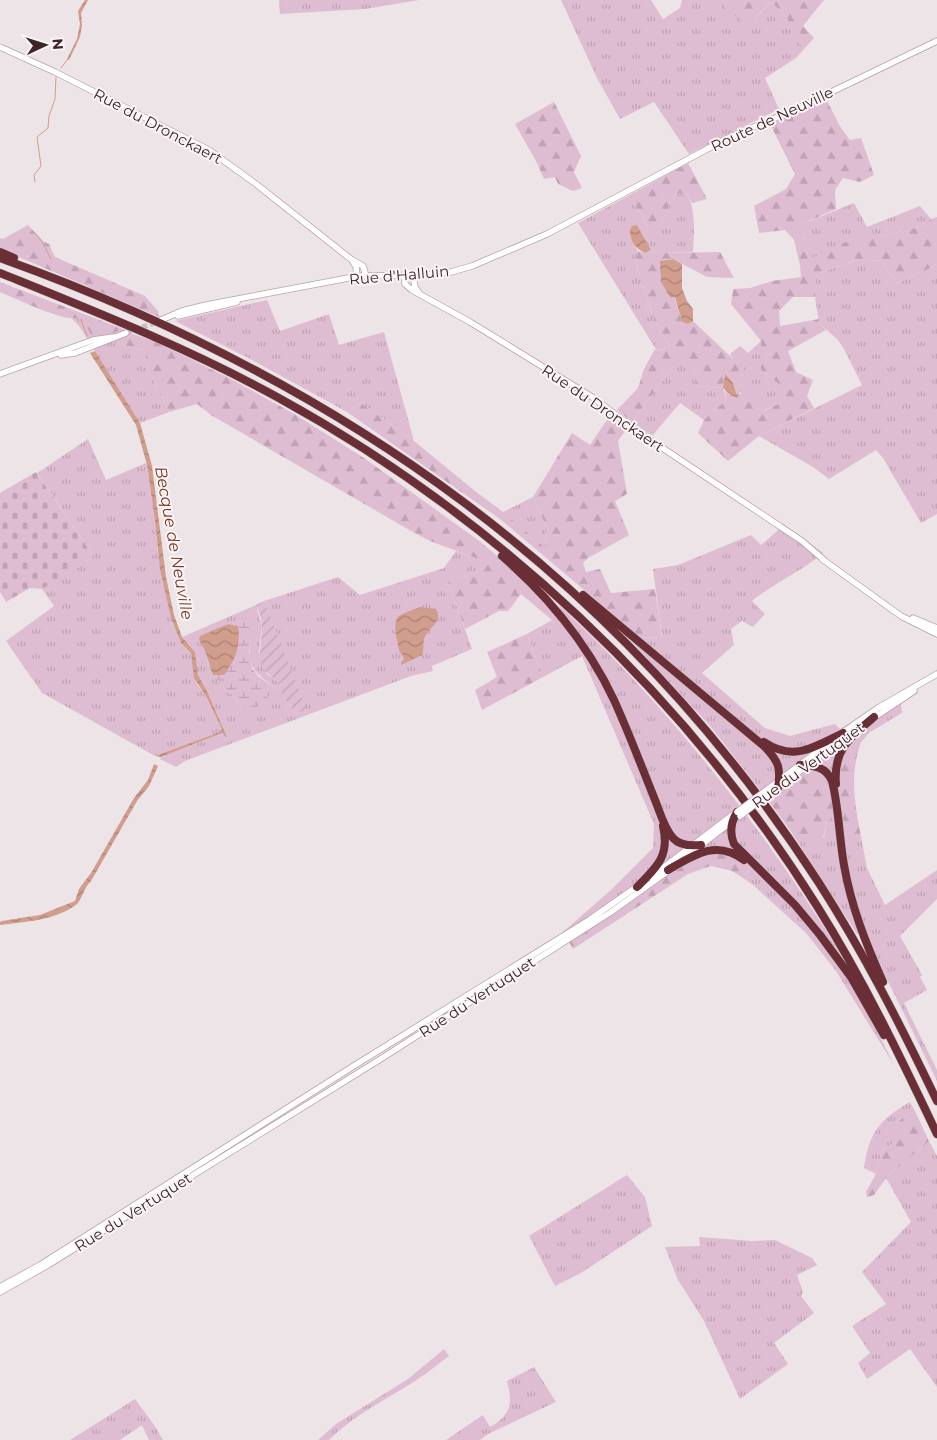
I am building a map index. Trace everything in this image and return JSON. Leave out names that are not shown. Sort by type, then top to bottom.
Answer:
[{"type":"highway","points":[[0,252],[38,268],[44,274]]},
{"type":"highway","points":[[0,258],[44,274],[160,323],[278,381],[363,431],[426,473],[518,539],[743,728],[775,757],[779,766],[774,787]]},
{"type":"highway","points":[[0,273],[148,334],[245,380],[313,418],[356,444],[451,509],[518,562],[579,617],[656,694],[714,762],[770,835],[816,905],[866,990],[937,1134]]},
{"type":"highway","points":[[465,502],[543,565],[599,616],[664,683],[713,738],[759,797],[818,881],[858,946],[903,1030],[937,1101]]},
{"type":"highway","points":[[451,509],[534,585],[582,643],[617,706],[660,812],[674,839],[682,844],[701,845]]},
{"type":"highway","points":[[839,826],[835,776],[838,757],[850,738],[874,717]]},
{"type":"highway","points":[[743,728],[776,749],[791,752],[811,749],[843,733]]},
{"type":"highway","points":[[800,765],[818,766],[830,775],[845,872],[856,914],[868,948],[903,1030]]},
{"type":"highway","points":[[637,887],[655,869],[664,853],[665,837],[660,812]]},
{"type":"highway","points":[[738,814],[732,822],[731,834],[734,844],[801,911],[835,955],[910,1077]]},
{"type":"highway","points":[[668,870],[697,854],[720,849],[734,853],[769,879]]},
{"type":"main road","name":"Route de Neuville","points":[[608,201],[728,138],[803,106],[937,41]]},
{"type":"main road","name":"Rue du Dronckaert","points":[[0,47],[55,72],[204,147],[256,184],[352,260],[361,264],[366,276]]},
{"type":"main road","name":"Rue d'Halluin","points":[[266,294],[242,297],[192,308],[161,320],[266,294],[357,277],[413,276],[451,272],[478,264],[547,234],[608,201]]},
{"type":"main road","points":[[352,260],[356,267],[357,277]]},
{"type":"main road","name":"Rue du Dronckaert","points":[[404,276],[408,288],[500,340],[592,397],[634,429],[802,541],[824,560],[904,618],[937,634]]},
{"type":"main road","points":[[413,276],[414,287],[422,296]]},
{"type":"main road","points":[[0,374],[96,339],[114,337],[126,333]]},
{"type":"main road","name":"Rue du Dronckaert","points":[[893,609],[937,628]]},
{"type":"main road","name":"Rue du Vertuquet","points":[[0,1287],[62,1251],[352,1067],[556,941],[637,887],[738,814],[800,765],[878,708],[937,674]]},
{"type":"main road","name":"Rue du Vertuquet","points":[[774,787],[809,765],[874,717],[937,678]]},
{"type":"main road","name":"Rue du Vertuquet","points":[[0,1292],[48,1265],[361,1071],[611,912],[732,822]]},
{"type":"green space","points":[[279,0],[419,0],[365,9],[280,14]]},
{"type":"green space","points":[[561,0],[651,0],[663,19],[680,8],[682,0],[721,0],[725,7],[754,19],[771,2],[787,17],[793,37],[805,48],[796,58],[765,78],[779,109],[689,154],[654,102],[620,119],[597,78]]},
{"type":"green space","points":[[721,0],[824,0],[803,26],[814,38],[805,48],[792,37],[787,17],[771,2],[754,19],[743,22],[725,7]]},
{"type":"green space","points":[[826,99],[841,128],[850,140],[861,138],[874,175],[860,182],[843,178],[835,190],[836,209],[796,227],[804,238],[809,259],[859,236],[880,236],[919,227],[937,217],[937,265],[897,283],[881,261],[859,259],[825,271],[816,278],[815,297],[793,297],[779,311],[780,326],[819,319],[819,323],[826,330],[788,351],[796,372],[813,380],[807,396],[814,408],[759,436],[728,461],[698,433],[704,420],[727,399],[725,390],[737,397],[737,394],[753,391],[764,411],[780,403],[788,391],[761,370],[761,341],[731,304],[733,289],[750,288],[772,281],[801,277],[794,240],[785,230],[759,233],[754,206],[786,189],[795,174],[770,124]]},
{"type":"green space","points":[[554,102],[581,156],[574,172],[582,188],[573,191],[558,184],[555,177],[544,179],[515,124]]},
{"type":"green space","points":[[688,163],[707,199],[692,203],[688,195],[677,193],[670,200],[666,219],[656,230],[648,230],[642,214],[628,196]]},
{"type":"green space","points":[[677,193],[688,195],[691,202],[694,223],[693,252],[656,253],[651,250],[637,225],[630,237],[638,251],[636,264],[654,319],[670,347],[657,351],[578,223],[628,196],[642,214],[648,230],[666,219],[670,200]]},
{"type":"green space","points":[[854,203],[867,227],[920,206],[931,219],[919,227],[880,236],[859,236],[809,260],[804,238],[795,227]]},
{"type":"green space","points":[[28,225],[43,241],[49,244],[55,257],[145,296],[158,311],[159,317],[0,249],[0,238],[3,239]]},
{"type":"green space","points":[[651,250],[656,253],[720,252],[734,278],[707,277],[673,259],[663,260],[682,322],[688,324],[693,321],[745,370],[733,383],[725,375],[723,388],[696,386],[694,372],[684,359],[672,368],[632,422],[617,410],[638,388],[644,369],[655,349],[657,351],[670,347],[654,319],[636,264],[638,251],[645,253]]},
{"type":"green space","points":[[859,259],[881,261],[897,283],[937,265],[937,514],[921,523],[883,458],[876,450],[829,479],[813,467],[759,436],[862,385],[838,340],[819,323],[815,297],[815,278],[825,271]]},
{"type":"green space","points":[[0,282],[123,329],[92,337],[83,319],[73,319],[52,314],[0,292]]},
{"type":"green space","points":[[267,300],[280,331],[329,314],[339,345],[384,332],[414,441],[361,403],[347,412],[252,360],[175,321]]},
{"type":"green space","points":[[72,319],[83,319],[113,333],[123,329],[133,334],[118,343],[146,351],[146,366],[169,412],[140,423],[82,330]]},
{"type":"green space","points":[[133,334],[156,342],[231,379],[296,415],[364,458],[478,540],[507,564],[553,613],[552,620],[521,594],[508,611],[499,611],[465,629],[448,582],[485,569],[489,563],[430,541],[411,531],[211,415],[197,404],[169,412],[146,366],[146,351],[117,343]]},
{"type":"green space","points":[[761,341],[761,370],[789,391],[780,403],[763,411],[741,392],[737,394],[733,383],[743,374],[730,354],[740,346],[748,353]]},
{"type":"green space","points":[[684,358],[694,372],[697,386],[723,388],[727,399],[704,420],[680,403],[652,436],[632,422],[672,368]]},
{"type":"green space","points":[[361,403],[414,441],[545,548],[547,528],[533,497],[572,433],[590,445],[609,417],[625,431],[618,441],[627,494],[615,501],[629,535],[588,558],[583,563],[586,572],[600,569],[611,593],[655,589],[662,638],[637,637],[500,519],[347,412]]},
{"type":"green space","points":[[88,439],[106,480],[146,463],[147,465],[158,553],[171,618],[181,643],[191,653],[197,684],[207,698],[222,728],[220,732],[155,756],[42,693],[6,641],[54,606],[42,589],[45,586],[94,557],[37,473]]},
{"type":"green space","points":[[36,472],[94,557],[42,589],[30,588],[6,602],[0,592],[0,493]]},
{"type":"green space","points":[[533,497],[547,528],[545,549],[503,512]]},
{"type":"green space","points":[[782,523],[823,553],[752,601],[765,614],[753,627],[742,621],[731,629],[734,645],[702,673],[765,728],[790,736],[835,724],[840,729],[911,685],[918,693],[901,703],[902,713],[870,732],[861,742],[854,742],[838,782],[842,798],[845,837],[861,837],[867,868],[885,905],[937,870],[937,899],[900,936],[922,975],[920,977],[927,990],[904,1003],[937,1070],[937,1081],[878,961],[867,933],[857,934],[792,833],[824,838],[827,821],[807,770],[768,800],[711,727],[632,642],[637,637],[662,638],[653,569],[678,565],[751,535],[761,545],[777,531]]},
{"type":"green space","points":[[456,551],[490,563],[485,569],[448,582],[472,649],[432,666],[433,671],[411,676],[185,761],[176,767],[160,759],[222,733],[227,737],[198,675],[195,652],[182,637],[256,605],[262,627],[259,652],[267,674],[281,684],[278,689],[295,713],[306,710],[264,601],[338,577],[360,595],[444,568]],"holes":[[[228,624],[250,642],[250,659],[254,670],[275,688],[246,714],[234,696],[213,675],[206,650],[216,630]]]},
{"type":"green space","points":[[264,601],[307,710],[295,713],[278,689],[281,684],[266,671],[260,660],[262,625],[256,605]]},
{"type":"green space","points":[[560,606],[601,646],[678,729],[749,818],[782,864],[845,960],[840,968],[868,1012],[894,1065],[836,971],[806,933],[746,880],[748,870],[721,853],[569,942],[563,932],[612,889],[653,848],[654,824],[582,656],[543,677],[527,634],[552,620],[553,613]]},
{"type":"green space","points":[[246,617],[251,632],[249,652],[252,668],[258,676],[275,688],[264,702],[246,714],[234,696],[213,675],[224,675],[235,625],[228,624]]},
{"type":"green space","points":[[527,634],[543,677],[482,710],[475,690],[497,677],[487,652]]},
{"type":"green space","points":[[854,742],[861,742],[855,766],[854,790],[861,837],[845,837],[838,773],[844,754]]},
{"type":"green space","points":[[813,769],[820,772],[829,781],[833,794],[834,816],[827,821],[823,839],[792,833],[768,800],[807,770]]},
{"type":"green space","points":[[721,853],[732,857],[748,870],[746,880],[732,871],[711,866],[688,874],[573,949],[569,942],[680,867],[705,855]]},
{"type":"green space","points":[[910,1102],[915,1111],[898,1120],[896,1142],[882,1150],[876,1174],[864,1168],[869,1145],[877,1129],[890,1115]]},
{"type":"green space","points":[[915,1111],[929,1141],[886,1178],[874,1195],[867,1197],[866,1192],[876,1174],[882,1150],[896,1142],[890,1135],[894,1126]]},
{"type":"green space","points":[[929,1141],[937,1156],[937,1387],[910,1349],[867,1379],[858,1363],[870,1353],[852,1326],[886,1304],[862,1272],[911,1222],[886,1178]]},
{"type":"green space","points":[[627,1175],[645,1197],[652,1226],[581,1273],[555,1286],[529,1236]]},
{"type":"green space","points":[[699,1237],[753,1241],[775,1240],[812,1258],[817,1265],[797,1275],[803,1292],[801,1296],[814,1313],[774,1343],[788,1364],[740,1399],[704,1321],[678,1280],[665,1247],[700,1246]]},
{"type":"green space","points":[[444,1349],[449,1356],[426,1373],[350,1422],[329,1440],[318,1440],[336,1424],[408,1379]]},
{"type":"green space","points":[[534,1367],[556,1402],[488,1434],[480,1440],[446,1440],[483,1415],[490,1427],[497,1423],[509,1408],[510,1396],[507,1381]]},
{"type":"green space","points":[[135,1399],[163,1440],[149,1440],[142,1425],[120,1440],[70,1440]]},
{"type":"water","points":[[85,0],[88,0],[81,13],[80,37],[69,60],[67,59],[77,39],[80,24],[78,11]]},
{"type":"water","points":[[637,225],[651,250],[645,253],[632,242],[630,230],[632,226]]},
{"type":"water","points":[[673,259],[682,264],[682,288],[687,301],[693,309],[693,321],[688,324],[682,322],[675,297],[670,297],[661,282],[660,261]]},
{"type":"water","points":[[95,351],[140,423],[152,466],[166,577],[174,615],[182,637],[195,652],[198,675],[227,737],[222,733],[161,757],[155,756],[220,732],[222,729],[207,698],[194,678],[191,653],[181,643],[171,618],[160,569],[147,465],[136,425],[90,353]]},
{"type":"water","points":[[725,374],[733,383],[738,398],[723,388]]},
{"type":"water","points":[[420,607],[436,609],[438,618],[424,639],[422,655],[401,665],[404,659],[400,653],[397,640],[396,620],[402,614]]},
{"type":"water","points":[[228,624],[238,626],[238,646],[231,664],[224,675],[213,675],[206,653],[199,640],[200,636]]},
{"type":"water","points":[[154,764],[158,766],[149,786],[137,801],[77,904],[60,914],[50,917],[0,925],[2,921],[40,915],[75,901],[79,889],[91,873],[134,798],[148,780]]},
{"type":"waterway","name":"Becque de Neuville","points":[[61,68],[68,59]]},
{"type":"waterway","name":"Becque de Neuville","points":[[35,182],[34,175],[41,166],[37,137],[48,128],[49,116],[55,99],[56,77]]},
{"type":"waterway","name":"Becque de Neuville","points":[[35,233],[43,243],[51,259]]},
{"type":"waterway","name":"Becque de Neuville","points":[[81,320],[87,336]]},
{"type":"tunnel","points":[[126,333],[157,322]]}]
